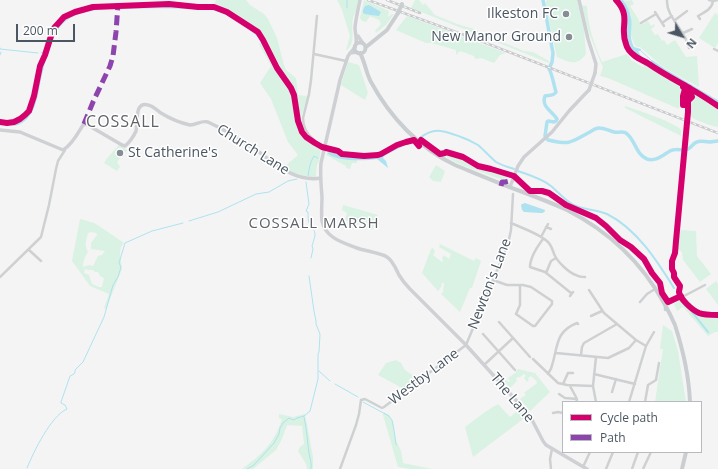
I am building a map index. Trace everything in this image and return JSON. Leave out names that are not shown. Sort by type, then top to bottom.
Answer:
[{"type":"main road","points":[[358,53],[364,46],[387,30],[403,2]]},
{"type":"main road","points":[[364,46],[358,42],[355,49],[364,62]]},
{"type":"main road","points":[[364,46],[364,62],[366,71],[382,99],[402,125],[431,151],[449,162],[554,204],[580,218],[604,234],[628,255],[628,257],[655,290],[675,329],[684,360],[690,401]]},
{"type":"main road","points":[[682,469],[686,453]]},
{"type":"street","points":[[356,45],[357,40],[355,31],[360,0]]},
{"type":"street","points":[[510,187],[520,163],[528,153],[555,129],[585,94],[595,73],[596,64],[589,44],[579,0]]},
{"type":"street","points":[[667,0],[667,7],[687,40],[689,48]]},
{"type":"street","points":[[709,0],[718,0]]},
{"type":"street","points":[[700,19],[698,16],[711,8],[713,1]]},
{"type":"street","points":[[675,20],[687,11]]},
{"type":"street","points":[[640,23],[655,13],[664,26]]},
{"type":"street","points":[[314,134],[312,138],[307,133],[304,127],[303,118],[309,94],[318,16]]},
{"type":"street","points":[[662,23],[672,16]]},
{"type":"street","points":[[683,33],[692,28]]},
{"type":"street","points":[[355,31],[364,46]]},
{"type":"street","name":"The Lane","points":[[356,45],[346,61],[340,80],[321,163],[322,222],[324,228],[328,234],[336,240],[387,257],[408,287],[466,345],[524,408],[544,443],[585,468]]},
{"type":"street","points":[[350,53],[358,53]]},
{"type":"street","points":[[314,54],[346,61]]},
{"type":"street","name":"Church Lane","points":[[64,150],[76,137],[84,124],[125,146],[135,134],[138,108],[146,104],[154,107],[163,114],[190,125],[202,121],[208,122],[251,146],[288,172],[310,180],[321,178]]},
{"type":"street","points":[[0,130],[20,132],[64,150],[58,161],[43,234],[29,250],[0,276]]},
{"type":"street","name":"Newton's Lane","points":[[466,345],[508,244],[511,223],[512,196]]},
{"type":"street","points":[[511,223],[542,238],[549,244],[556,258],[573,274],[585,277]]},
{"type":"street","points":[[551,229],[547,225],[530,265],[532,268],[546,273],[572,294]]},
{"type":"street","points":[[29,250],[41,261]]},
{"type":"street","points":[[546,273],[551,261],[556,258]]},
{"type":"street","points":[[493,280],[508,286],[520,285],[526,285],[533,288],[552,302],[535,326],[532,326],[516,314],[520,305],[520,285]]},
{"type":"street","points":[[665,308],[705,285]]},
{"type":"street","points":[[589,290],[602,311],[636,340],[646,346]]},
{"type":"street","points":[[640,302],[655,290]]},
{"type":"street","points":[[591,316],[602,311]]},
{"type":"street","points":[[499,322],[532,358],[557,382],[570,386],[593,386]]},
{"type":"street","points":[[548,374],[551,371],[562,333],[569,326],[578,324]]},
{"type":"street","points":[[581,355],[584,343],[618,324]]},
{"type":"street","points":[[629,401],[646,346],[654,332]]},
{"type":"street","points":[[483,334],[511,368],[515,370]]},
{"type":"street","points":[[484,365],[513,338]]},
{"type":"street","points":[[556,352],[605,358],[611,357],[629,348],[636,340]]},
{"type":"street","name":"Westby Lane","points":[[340,469],[356,425],[361,400],[365,399],[382,408],[384,407],[466,345]]},
{"type":"street","points":[[596,357],[593,386],[596,401]]},
{"type":"street","points":[[645,401],[648,385],[656,380],[658,365]]},
{"type":"street","points":[[562,384],[568,373],[573,373]]},
{"type":"street","points":[[594,374],[634,384]]},
{"type":"street","points":[[612,392],[616,379]]},
{"type":"street","points":[[570,386],[577,401]]},
{"type":"street","points":[[559,394],[565,398],[577,401]]},
{"type":"street","points":[[553,413],[562,413]]},
{"type":"street","points":[[551,469],[550,459],[554,450]]},
{"type":"street","points":[[585,468],[590,453]]},
{"type":"street","points":[[606,469],[613,453]]},
{"type":"street","points":[[632,469],[638,453]]},
{"type":"street","points":[[643,469],[650,453]]},
{"type":"green space","points":[[216,0],[246,0],[268,19],[277,38],[286,70],[296,78],[298,95],[308,96],[301,117],[304,131],[299,119],[295,95],[277,67],[262,37],[254,29],[235,16],[214,6]]},
{"type":"green space","points":[[337,0],[358,0],[352,23],[353,39],[347,50],[350,36],[342,10]]},
{"type":"green space","points":[[364,0],[389,11],[388,17],[394,14],[386,25],[376,33],[375,31],[381,24],[379,20],[370,16],[366,22],[362,21],[360,18]]},
{"type":"green space","points":[[415,0],[419,0],[423,5],[425,3],[435,15],[474,29],[480,33],[524,51],[533,52],[549,61],[549,63],[411,8]]},
{"type":"green space","name":"New Manor Ground","points":[[547,0],[577,0],[584,29],[586,54],[579,61],[569,62],[557,57],[545,3]]},
{"type":"green space","points":[[624,0],[632,0],[634,4],[630,6],[641,25],[648,21],[651,26],[654,24],[655,26],[651,29],[655,35],[658,34],[662,41],[664,40],[667,45],[675,40],[686,57],[697,56],[699,87],[662,66],[640,47],[637,47],[634,44],[631,35],[631,15]]},
{"type":"green space","points":[[583,5],[587,6],[592,35],[602,62],[627,54],[631,60],[643,67],[645,62],[655,70],[681,84],[681,87],[684,89],[682,91],[679,109],[608,78],[600,76],[603,67],[589,33]]},
{"type":"green space","points":[[715,13],[718,15],[718,43],[715,48],[699,38]]},
{"type":"green space","points":[[407,16],[506,53],[500,55],[494,63],[481,58],[475,59],[474,56],[460,51],[456,55],[456,50],[426,43],[396,30]]},
{"type":"green space","points":[[261,42],[292,97],[294,113],[303,136],[321,148],[315,178],[292,173],[284,167],[298,155],[288,142],[271,99],[260,83],[271,66],[259,44]]},
{"type":"green space","points":[[348,62],[359,65],[368,93],[365,100],[341,85]]},
{"type":"green space","points":[[689,89],[718,107],[718,127],[699,121],[690,115],[689,110],[692,103],[692,94]]},
{"type":"green space","points":[[625,106],[655,116],[678,127],[681,130],[681,136],[625,108]]},
{"type":"green space","points":[[119,145],[127,150],[117,162],[120,167],[117,171],[104,163]]},
{"type":"green space","points":[[327,153],[337,158],[357,160],[357,163],[352,163],[350,169],[346,168],[346,166],[326,155]]},
{"type":"green space","points":[[447,153],[463,158],[480,168],[507,175],[507,177],[503,180],[459,164],[445,156]]},
{"type":"green space","points":[[436,165],[445,171],[441,182],[433,181],[429,177]]},
{"type":"green space","points":[[343,205],[378,215],[372,230],[362,225],[345,220],[347,213],[342,210]]},
{"type":"green space","points":[[80,219],[94,223],[124,243],[121,247],[120,254],[122,269],[106,309],[104,308],[109,294],[90,286],[72,261]],"holes":[[[88,233],[96,233],[97,235],[91,243],[91,249],[105,251],[102,255],[98,256],[93,266],[89,265],[83,267],[84,259],[88,252],[86,240]],[[85,269],[98,272],[100,276],[104,278],[102,287],[92,284],[89,275],[84,273]]]},
{"type":"green space","points":[[681,230],[696,231],[697,256],[711,274],[700,282],[683,260],[682,252],[678,249],[677,242]]},
{"type":"green space","points":[[440,244],[474,261],[476,258],[481,261],[472,288],[470,288],[460,312],[441,294],[443,292],[444,283],[442,283],[438,291],[422,273],[431,249],[433,248],[435,252],[433,255],[442,262],[444,255],[449,259],[451,254],[439,247]]},
{"type":"green space","points":[[716,281],[718,284],[718,305],[706,289]]},
{"type":"green space","points":[[685,297],[699,312],[718,313],[718,332],[708,336],[683,307],[677,311],[674,304]]},
{"type":"green space","points":[[663,325],[672,331],[678,351],[686,401],[655,401],[663,349],[660,349]]},
{"type":"green space","points":[[396,360],[401,363],[405,370],[418,379],[404,389],[378,375],[386,363]]},
{"type":"green space","points":[[518,369],[535,373],[550,392],[530,411],[520,399],[526,395],[524,393],[525,392],[537,383],[536,380],[531,376],[528,378],[529,380],[527,382],[524,378],[526,376],[524,374],[516,379],[517,381],[510,388],[504,381],[506,380],[509,382],[510,381],[508,378],[516,373]]},
{"type":"green space","points":[[498,404],[510,417],[521,408],[527,416],[473,457],[465,427]]},
{"type":"green space","points":[[384,412],[389,415],[393,422],[396,441],[401,451],[403,463],[432,469],[411,469],[398,467],[383,415]]},
{"type":"green space","points":[[279,414],[293,417],[305,414],[313,457],[313,469],[307,469],[306,464],[298,451],[304,444],[302,426],[287,425],[276,450],[253,469],[242,469],[256,458],[271,442],[282,419],[279,418]]},
{"type":"water","points":[[617,0],[623,0],[626,4],[631,18],[632,43],[634,47],[641,49],[638,51],[641,56],[651,62],[652,60],[718,100],[718,105],[656,68],[630,50],[625,38],[624,13]]},
{"type":"water","points":[[369,5],[381,12],[379,16],[363,13],[365,6]]},
{"type":"water","points":[[421,138],[414,143],[407,144],[384,156],[383,158],[386,161],[388,168],[377,159],[344,159],[331,156],[327,153],[329,152],[349,157],[371,157],[384,154],[406,142]]},
{"type":"water","points":[[525,203],[545,211],[543,213],[524,212],[521,205]]},
{"type":"waterway","points":[[347,0],[347,8]]},
{"type":"waterway","points":[[543,0],[553,53],[552,62],[549,69],[556,92],[553,95],[545,96],[544,103],[557,119],[554,122],[547,122],[545,136],[548,140],[566,143],[598,128],[616,132],[624,132],[632,139],[640,154],[650,160],[659,158],[672,150],[688,149],[698,141],[718,141]]},
{"type":"waterway","points":[[122,8],[167,7],[213,9],[232,17],[258,36]]},
{"type":"waterway","points":[[0,123],[16,125],[24,121],[32,111],[48,49],[55,33],[63,22],[80,12],[101,8],[115,8]]},
{"type":"waterway","points":[[262,40],[275,68]]},
{"type":"waterway","points":[[0,48],[38,53]]},
{"type":"waterway","points":[[640,50],[652,61]]},
{"type":"waterway","points":[[277,71],[293,96],[295,114]]},
{"type":"waterway","points":[[420,138],[425,134],[435,131],[450,133],[476,144],[496,162],[514,169]]},
{"type":"waterway","points":[[308,176],[314,156],[318,158]]},
{"type":"waterway","points":[[518,171],[547,183],[566,200],[576,206],[602,212],[618,220],[645,246],[661,267],[674,288]]},
{"type":"waterway","points":[[189,221],[218,212],[256,194],[269,192],[288,181],[297,179]]},
{"type":"waterway","points":[[306,182],[309,204],[306,211],[308,212],[309,222],[315,234],[311,258]]},
{"type":"waterway","points":[[27,468],[49,426],[61,413],[67,409],[61,402],[70,376],[74,374],[75,370],[83,362],[104,317],[113,285],[118,277],[121,267],[119,263],[125,243],[152,231],[183,223]]},
{"type":"waterway","points":[[247,469],[254,465],[274,443],[283,423],[289,418],[294,420],[304,416],[310,411],[318,379],[320,334],[316,324],[309,276]]},
{"type":"waterway","points":[[688,307],[708,332]]},
{"type":"waterway","points":[[319,371],[330,381]]},
{"type":"waterway","points":[[335,384],[358,397]]},
{"type":"waterway","points":[[363,402],[389,416],[392,420],[397,445]]},
{"type":"waterway","points":[[304,417],[311,469]]},
{"type":"railway","points":[[368,0],[478,40],[718,133]]},
{"type":"railway","points":[[387,0],[420,13]]},
{"type":"marked path","points":[[84,124],[113,56],[118,4]]},
{"type":"marked path","points":[[501,186],[502,182],[509,181],[512,175]]},
{"type":"cycle path","points":[[616,0],[621,6],[623,12],[624,38],[627,48],[638,58],[718,106]]},
{"type":"cycle path","points":[[0,122],[14,122],[29,111],[34,96],[40,66],[51,36],[54,28],[64,17],[93,7],[169,4],[214,7],[227,12],[258,32],[277,68],[291,88],[294,95],[298,121],[302,132],[306,137],[322,147],[338,151],[342,154],[364,156],[378,155],[397,145],[414,140],[419,146]]},
{"type":"cycle path","points":[[684,85],[683,105],[685,105],[686,97],[689,93],[692,97],[688,101],[675,253],[672,261],[672,269],[674,277],[680,286],[680,295],[687,304],[699,313],[706,315],[718,315]]},
{"type":"cycle path","points":[[418,144],[421,140],[440,154],[446,152],[463,157],[478,166],[514,176],[530,191],[542,191],[549,193],[566,205],[596,218],[644,259],[660,283],[662,293],[668,302],[681,296]]},
{"type":"place","name":"Ilkeston FC","points":[[566,14]]},
{"type":"place","name":"New Manor Ground","points":[[569,37]]},
{"type":"place","name":"St Catherine's","points":[[120,153]]},
{"type":"district","name":"COSSALL","points":[[123,122]]},
{"type":"district","name":"COSSALL MARSH","points":[[314,224]]}]
